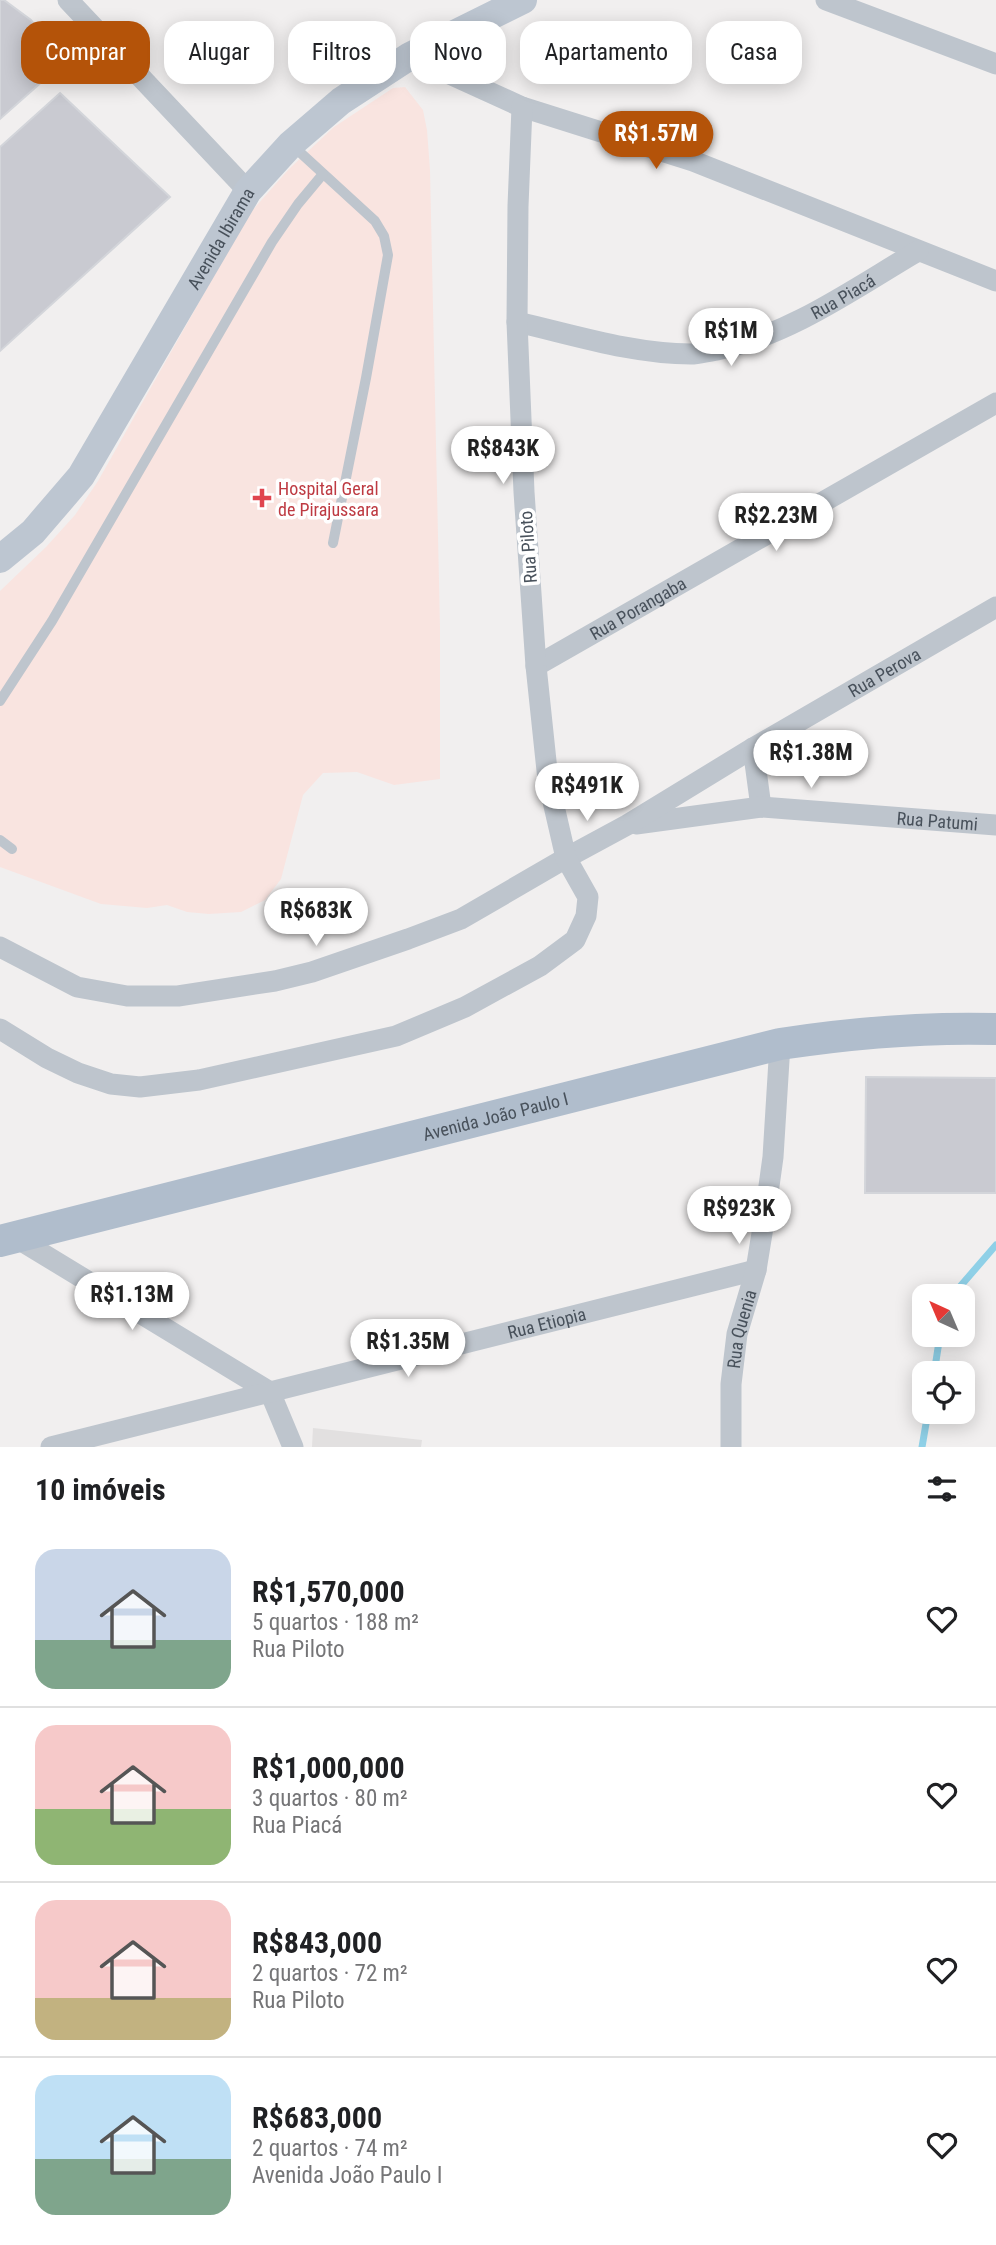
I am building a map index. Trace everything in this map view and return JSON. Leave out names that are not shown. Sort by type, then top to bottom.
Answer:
[{"type":"main road","name":"Avenida Ibirama","points":[[481,21],[523,0]]},
{"type":"main road","name":"Avenida Ibirama","points":[[0,559],[33,532],[81,477],[248,191],[291,144],[341,101],[410,56]]},
{"type":"main road","name":"Avenida João Paulo I","points":[[7,1239],[780,1044],[871,1033],[953,1028],[996,1029]]},
{"type":"street","points":[[68,0],[248,191]]},
{"type":"street","points":[[826,0],[996,64]]},
{"type":"street","points":[[471,84],[522,107],[694,161],[996,281]]},
{"type":"street","name":"Rua Piloto","points":[[0,1029],[47,1058],[111,1084],[140,1087],[199,1080],[396,1036],[475,1001],[547,961],[575,940],[586,916],[587,897],[566,858],[548,780],[536,666],[524,492],[517,322],[522,107]]},
{"type":"street","name":"Rua Piacá","points":[[517,322],[642,350],[693,355],[727,348],[762,336],[817,310],[918,251]]},
{"type":"street","name":"Rua Porangaba","points":[[536,666],[996,403]]},
{"type":"street","name":"Rua Perova","points":[[0,947],[77,987],[127,996],[178,996],[275,981],[312,972],[461,919],[627,825],[753,748],[996,607]]},
{"type":"street","points":[[753,748],[761,807]]},
{"type":"street","name":"Rua Patumi","points":[[627,825],[761,807],[993,823]]},
{"type":"street","name":"Rua Quenia","points":[[731,1447],[731,1384],[737,1334],[756,1270],[773,1157],[780,1044]]},
{"type":"street","points":[[7,1239],[270,1392],[293,1447]]},
{"type":"street","name":"Rua Etiopia","points":[[51,1447],[756,1270]]},
{"type":"lane","points":[[291,144],[375,221],[384,236],[388,255],[333,543]]},
{"type":"lane","points":[[0,701],[52,621],[272,242],[323,174]]},
{"type":"lane","points":[[0,840],[12,849]]},
{"type":"shaded area","name":"Hospital Geral de Pirajussara","points":[[405,87],[423,110],[430,170],[440,627],[440,779],[394,785],[357,772],[323,773],[303,795],[281,879],[265,900],[241,912],[209,914],[187,912],[167,905],[147,908],[101,904],[0,867],[0,591],[75,515],[98,481],[249,214],[289,169],[334,127],[393,88]]},
{"type":"shaded area","points":[[313,1428],[422,1440],[421,1447],[312,1447]]},
{"type":"building","points":[[0,0],[4,0],[32,21],[21,21],[21,84],[39,84],[0,119]]},
{"type":"building","points":[[60,93],[170,197],[0,351],[0,147]]},
{"type":"building","points":[[866,1077],[996,1078],[996,1193],[865,1193]]},
{"type":"waterway","points":[[962,1284],[996,1245]]},
{"type":"waterway","points":[[936,1361],[938,1348]]},
{"type":"waterway","points":[[922,1447],[926,1424]]},
{"type":"place","name":"Hospital Geral de Pirajussara","points":[[262,498]]}]
